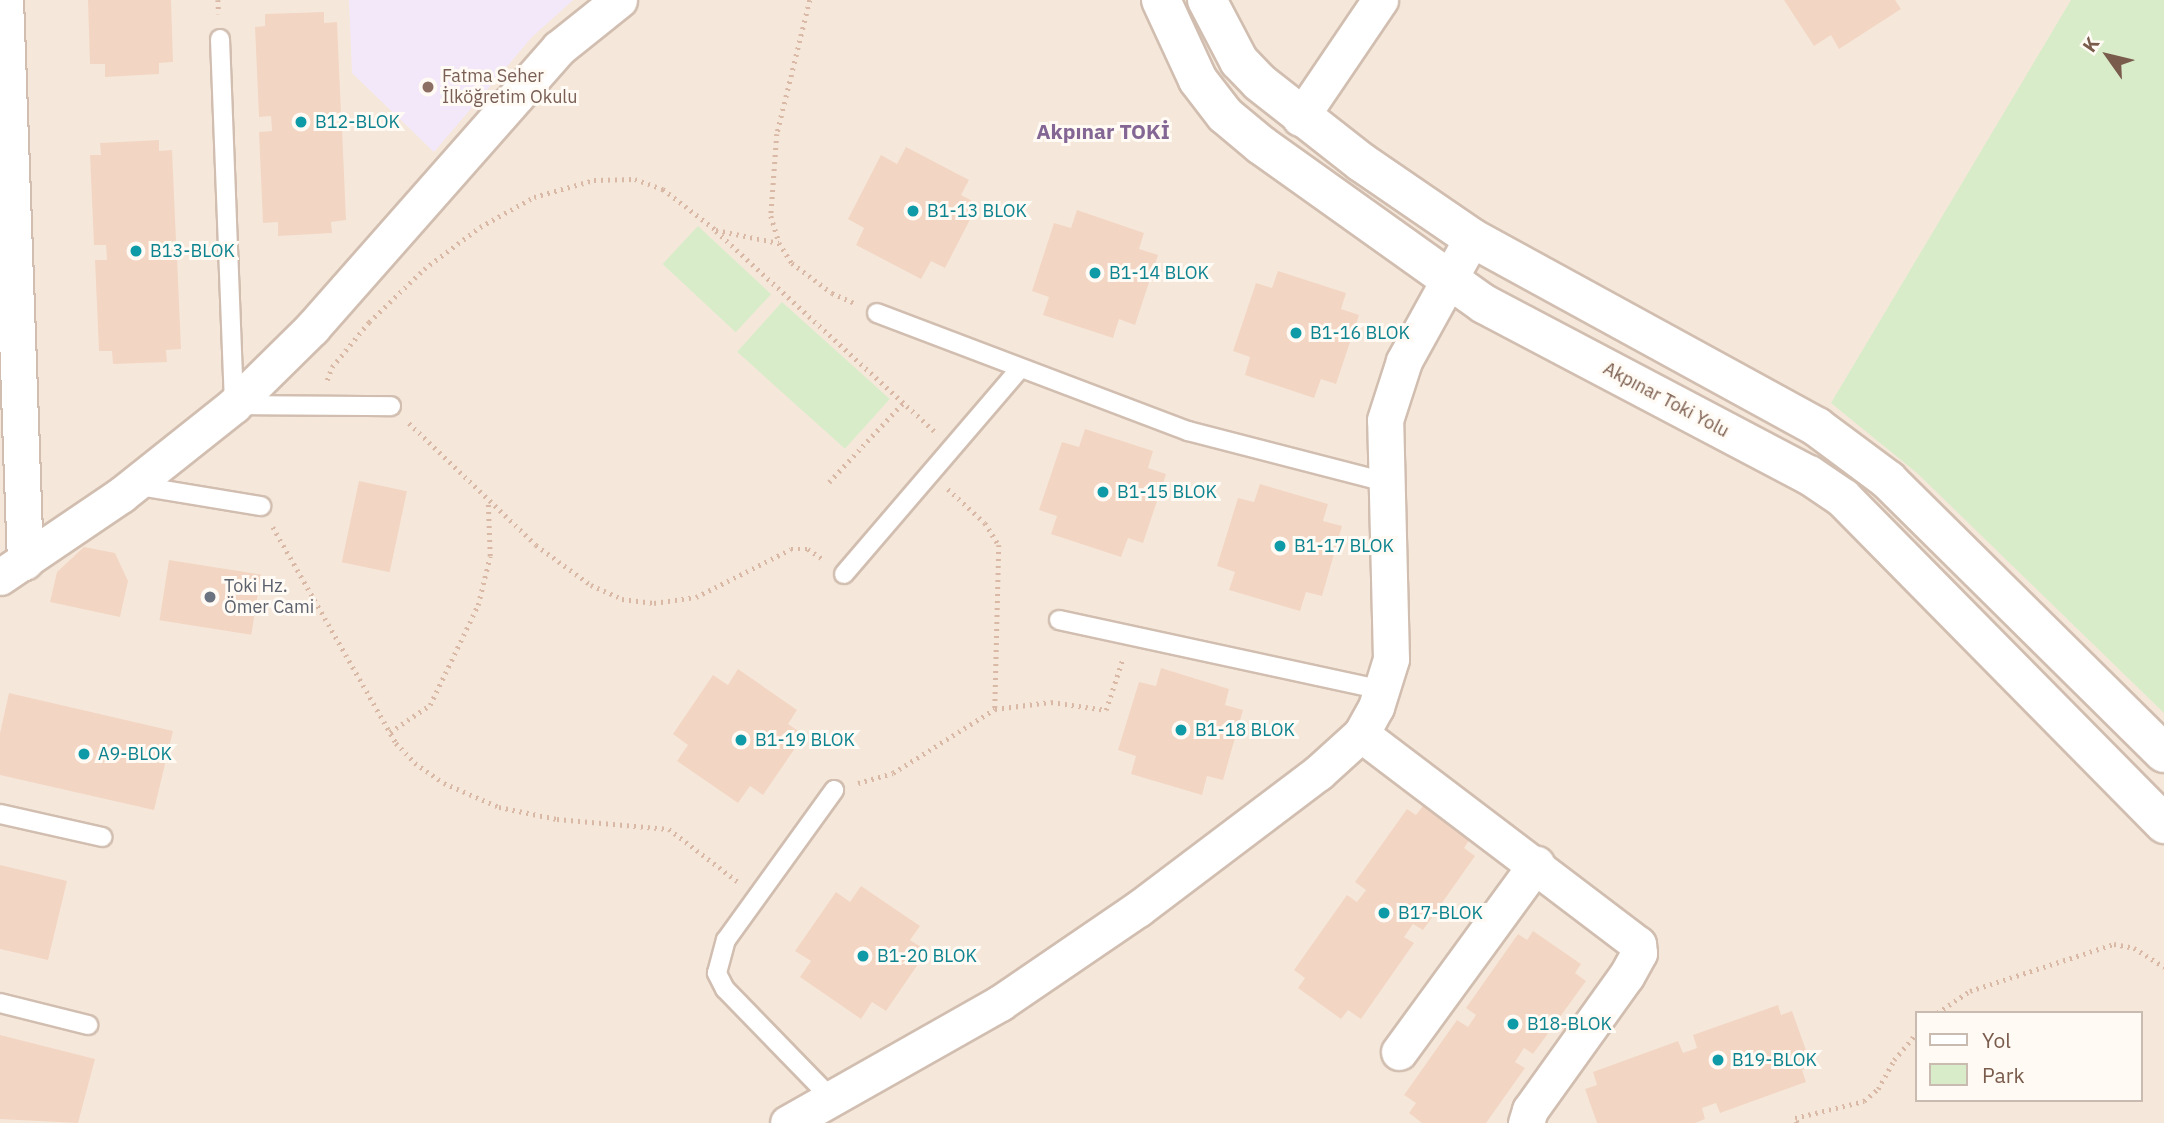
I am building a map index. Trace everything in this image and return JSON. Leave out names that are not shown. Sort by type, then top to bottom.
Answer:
[{"type":"main road","name":"Akpınar Toki Yolu","points":[[1161,0],[1178,46],[1225,115],[1446,280],[1484,304],[1809,475],[1843,499],[2164,824]]},
{"type":"main road","points":[[1207,0],[1239,61],[1300,118],[1472,237],[1706,364],[1852,452],[1888,480],[2026,613],[2164,753]]},
{"type":"street","points":[[5,0],[13,570]]},
{"type":"street","points":[[13,570],[133,485],[234,405],[312,328],[559,48],[618,0]]},
{"type":"street","points":[[1300,118],[1380,0]]},
{"type":"street","points":[[788,1123],[1000,1003],[1138,909],[1318,773],[1361,734],[1383,690],[1391,659],[1385,420],[1391,395],[1446,280],[1472,237]]},
{"type":"street","points":[[1361,734],[1632,936],[1639,953],[1530,1110],[1525,1123]]},
{"type":"street","points":[[1399,1052],[1536,864]]},
{"type":"lane","points":[[220,39],[234,405],[391,406]]},
{"type":"lane","points":[[877,313],[1188,431],[1385,482]]},
{"type":"lane","points":[[844,574],[1020,369]]},
{"type":"lane","points":[[133,485],[261,506]]},
{"type":"lane","points":[[1059,620],[1383,690]]},
{"type":"lane","points":[[832,1098],[725,989],[717,973],[726,940],[834,790]]},
{"type":"lane","points":[[0,814],[102,837]]},
{"type":"lane","points":[[0,1003],[88,1025]]},
{"type":"path","points":[[810,0],[770,181],[771,216],[779,243],[809,279],[877,313]]},
{"type":"path","points":[[317,404],[332,367],[369,322],[424,269],[480,227],[534,197],[594,180],[635,179],[663,189],[716,230],[952,448]]},
{"type":"path","points":[[716,230],[779,243]]},
{"type":"path","points":[[829,482],[903,403]]},
{"type":"path","points":[[391,406],[488,502],[547,553],[591,585],[622,599],[653,603],[696,597],[791,549],[808,549],[844,574]]},
{"type":"path","points":[[931,473],[985,523],[999,545],[995,709]]},
{"type":"path","points":[[390,732],[430,705],[478,605],[490,556],[488,502]]},
{"type":"path","points":[[261,506],[390,732],[415,763],[473,797],[557,819],[669,829],[757,896]]},
{"type":"path","points":[[834,790],[893,773],[995,709],[1051,702],[1106,710],[1130,635]]},
{"type":"path","points":[[1940,1011],[1970,991],[2114,944],[2134,948],[2164,967]]},
{"type":"path","points":[[1797,1123],[1795,1118],[1864,1101],[1878,1089],[1894,1060],[1916,1034]]},
{"type":"shaded area","points":[[0,0],[2164,0],[2164,1123],[0,1123]]},
{"type":"shaded area","name":"Fatma Seher İlköğretim Okulu","points":[[349,0],[573,0],[532,37],[434,152],[352,73]]},
{"type":"green space","points":[[2071,0],[2164,0],[2164,713],[1917,473],[1831,403]]},
{"type":"green space","points":[[698,226],[771,294],[736,332],[663,264]]},
{"type":"green space","points":[[782,302],[890,399],[845,449],[737,352]]},
{"type":"building","points":[[88,0],[171,0],[173,62],[159,63],[159,74],[105,77],[105,64],[90,64]]},
{"type":"building","points":[[1784,0],[1895,0],[1901,9],[1839,49],[1831,35],[1814,46]]},
{"type":"building","name":"B12-BLOK","points":[[324,12],[324,23],[337,22],[341,113],[330,113],[330,129],[342,128],[346,220],[331,222],[332,233],[278,236],[278,222],[263,223],[259,132],[272,131],[271,116],[259,117],[255,27],[265,26],[265,14]]},
{"type":"building","name":"B13-BLOK","points":[[159,140],[159,151],[172,150],[176,241],[165,242],[165,257],[177,257],[181,349],[166,350],[167,362],[113,364],[112,351],[99,351],[95,260],[107,260],[106,245],[94,245],[90,155],[101,155],[100,143]]},
{"type":"building","name":"B1-13 BLOK","points":[[906,147],[969,180],[961,195],[978,204],[945,268],[931,261],[921,279],[856,245],[864,228],[848,219],[881,155],[897,164]]},
{"type":"building","name":"B1-14 BLOK","points":[[1077,210],[1144,233],[1139,249],[1158,255],[1135,325],[1119,319],[1113,338],[1043,315],[1049,297],[1032,291],[1054,223],[1071,228]]},
{"type":"building","name":"B1-16 BLOK","points":[[1278,271],[1346,293],[1341,309],[1359,315],[1336,384],[1321,379],[1314,398],[1245,375],[1250,357],[1233,351],[1256,283],[1272,288]]},
{"type":"building","name":"B1-15 BLOK","points":[[1085,429],[1153,451],[1148,468],[1166,474],[1143,543],[1128,538],[1121,557],[1051,534],[1057,516],[1039,510],[1062,442],[1079,447]]},
{"type":"building","points":[[359,481],[407,491],[390,572],[342,562]]},
{"type":"building","name":"B1-17 BLOK","points":[[1260,484],[1328,504],[1323,521],[1342,526],[1322,596],[1306,592],[1300,611],[1229,590],[1235,572],[1217,566],[1238,498],[1254,502]]},
{"type":"building","points":[[84,547],[115,553],[128,581],[120,617],[50,602],[57,572]]},
{"type":"building","name":"Toki Hz. Ömer Cami","points":[[169,560],[261,575],[251,635],[159,620]]},
{"type":"building","name":"B1-18 BLOK","points":[[1161,668],[1229,689],[1225,705],[1243,710],[1223,780],[1207,776],[1202,795],[1131,774],[1136,756],[1118,750],[1139,682],[1156,686]]},
{"type":"building","name":"B1-19 BLOK","points":[[738,669],[797,710],[788,724],[804,735],[763,795],[750,786],[738,803],[677,761],[688,745],[673,734],[713,675],[728,685]]},
{"type":"building","name":"A9-BLOK","points":[[9,693],[173,731],[154,810],[0,775],[0,733]]},
{"type":"building","name":"B17-BLOK","points":[[1423,806],[1470,839],[1464,848],[1475,856],[1423,930],[1413,924],[1404,937],[1414,943],[1361,1019],[1348,1010],[1341,1019],[1298,988],[1305,978],[1294,970],[1347,895],[1357,902],[1366,890],[1355,882],[1407,809],[1416,815]]},
{"type":"building","points":[[0,865],[67,881],[48,960],[0,949]]},
{"type":"building","name":"B1-20 BLOK","points":[[861,886],[920,926],[910,940],[927,951],[886,1011],[872,1002],[861,1019],[800,977],[811,961],[795,951],[836,892],[850,902]]},
{"type":"building","name":"B18-BLOK","points":[[1533,931],[1581,964],[1575,973],[1586,981],[1533,1054],[1524,1048],[1515,1062],[1525,1068],[1486,1123],[1422,1123],[1409,1113],[1416,1103],[1404,1095],[1457,1020],[1468,1027],[1476,1015],[1466,1008],[1518,934],[1527,940]]},
{"type":"building","name":"B19-BLOK","points":[[1778,1005],[1781,1015],[1792,1011],[1812,1067],[1802,1070],[1806,1082],[1720,1113],[1716,1103],[1702,1108],[1705,1119],[1695,1123],[1597,1123],[1585,1089],[1597,1085],[1593,1072],[1678,1041],[1683,1053],[1697,1048],[1693,1035]]},
{"type":"building","points":[[0,1035],[95,1059],[78,1123],[0,1119]]},
{"type":"place","name":"Fatma Seher İlköğretim Okulu","points":[[428,87]]},
{"type":"place","name":"B12-BLOK","points":[[301,122]]},
{"type":"place","name":"B1-13 BLOK","points":[[913,211]]},
{"type":"place","name":"B13-BLOK","points":[[136,251]]},
{"type":"place","name":"B1-14 BLOK","points":[[1095,273]]},
{"type":"place","name":"B1-16 BLOK","points":[[1296,333]]},
{"type":"place","name":"B1-15 BLOK","points":[[1103,492]]},
{"type":"place","name":"B1-17 BLOK","points":[[1280,546]]},
{"type":"place","name":"Toki Hz. Ömer Cami","points":[[210,597]]},
{"type":"place","name":"B1-18 BLOK","points":[[1181,730]]},
{"type":"place","name":"B1-19 BLOK","points":[[741,740]]},
{"type":"place","name":"A9-BLOK","points":[[84,754]]},
{"type":"place","name":"B17-BLOK","points":[[1384,913]]},
{"type":"place","name":"B1-20 BLOK","points":[[863,956]]},
{"type":"place","name":"B18-BLOK","points":[[1513,1024]]},
{"type":"place","name":"B19-BLOK","points":[[1718,1060]]},
{"type":"district","name":"Akpınar TOKİ","points":[[1103,131]]}]
